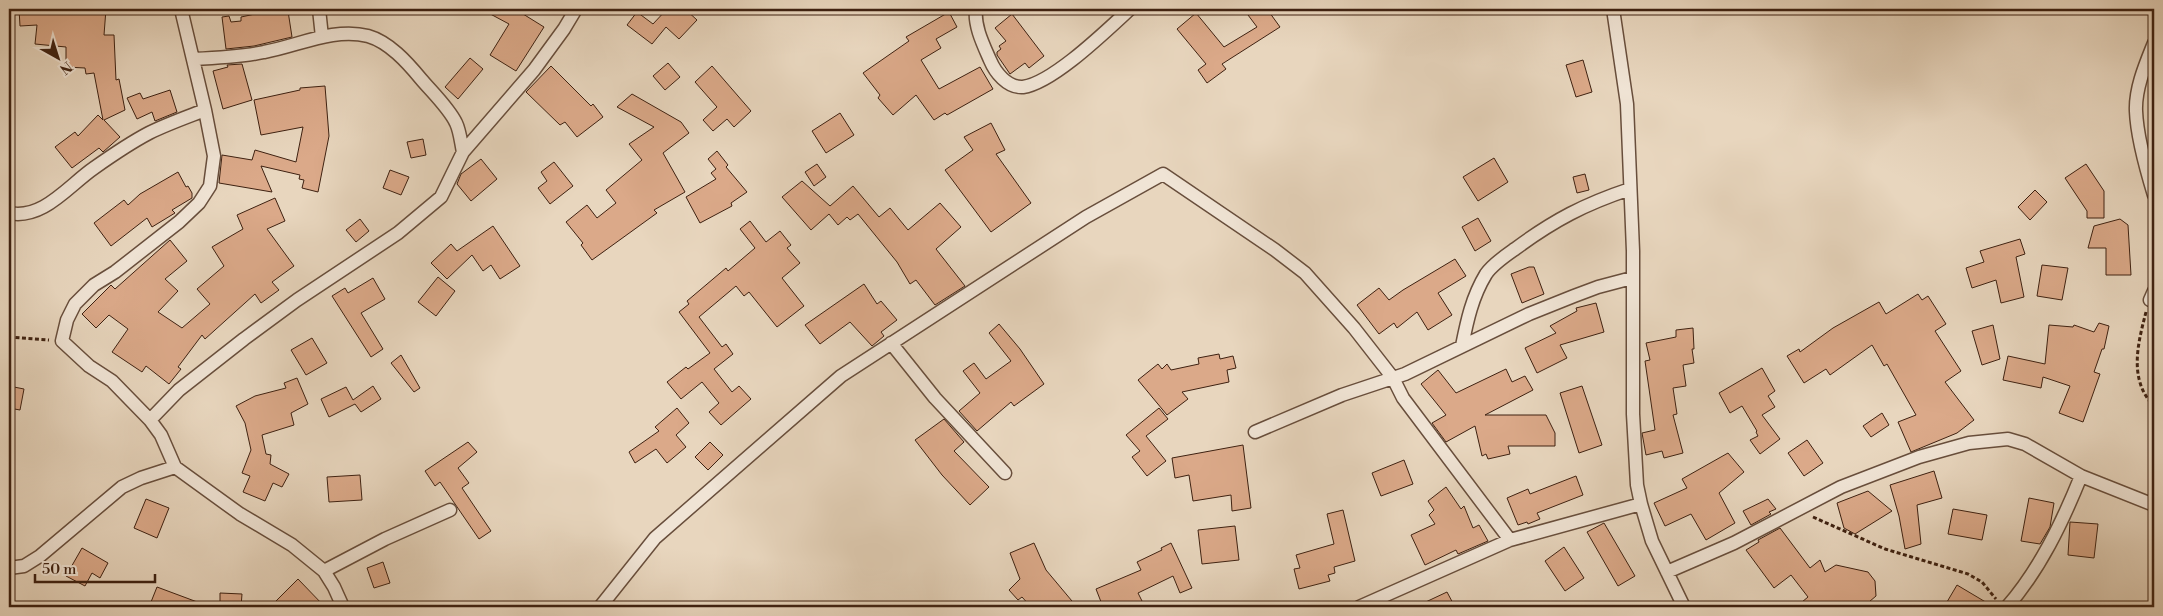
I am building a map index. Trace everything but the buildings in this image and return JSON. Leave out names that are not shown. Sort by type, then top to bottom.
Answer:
[{"type":"street","points":[[181,9],[214,156],[210,186],[199,203],[179,222],[115,272],[94,285],[75,304],[67,320],[62,341],[89,366],[112,380],[150,420],[161,435],[175,467],[240,514],[292,545],[324,571],[343,607]]},
{"type":"street","points":[[319,9],[322,37]]},
{"type":"street","points":[[150,420],[179,390],[244,339],[297,300],[398,233],[426,211],[440,197],[463,152],[534,70],[576,9]]},
{"type":"street","points":[[976,9],[975,16],[979,33],[992,67],[1011,85],[1022,87],[1057,70],[1096,42],[1130,9]]},
{"type":"street","points":[[1612,9],[1628,104],[1633,414],[1638,485],[1641,504],[1652,541],[1684,607]]},
{"type":"street","points":[[193,58],[238,57],[322,37],[351,33],[370,36],[390,48],[409,65],[456,123],[463,152]]},
{"type":"street","points":[[2154,43],[2142,78],[2136,110],[2141,142],[2154,195]]},
{"type":"street","points":[[9,213],[35,211],[51,203],[93,169],[148,134],[205,110]]},
{"type":"street","points":[[600,607],[655,538],[841,376],[1086,217],[1163,174],[1275,250],[1305,273],[1354,328],[1393,378],[1403,398],[1510,540]]},
{"type":"street","points":[[1462,346],[1469,311],[1478,289],[1493,267],[1527,240],[1565,215],[1591,202],[1630,189]]},
{"type":"street","points":[[1255,432],[1342,396],[1393,378],[1529,314],[1598,287],[1632,278]]},
{"type":"street","points":[[892,343],[935,398],[1005,473]]},
{"type":"street","points":[[1666,572],[1734,543],[1842,486],[1919,457],[1969,443],[2008,439],[2025,444],[2081,476],[2154,505]]},
{"type":"street","points":[[9,568],[24,566],[40,556],[122,487],[141,478],[175,467]]},
{"type":"street","points":[[2002,604],[2020,592],[2038,565],[2068,507],[2081,476]]},
{"type":"street","points":[[1359,607],[1510,540],[1641,504]]},
{"type":"street","points":[[324,571],[385,539],[450,510]]},
{"type":"path","points":[[2152,295],[2137,352],[2138,377],[2154,406]]},
{"type":"path","points":[[9,337],[62,341]]},
{"type":"path","points":[[1796,511],[1885,548],[1968,574],[1982,582],[2002,604]]}]
